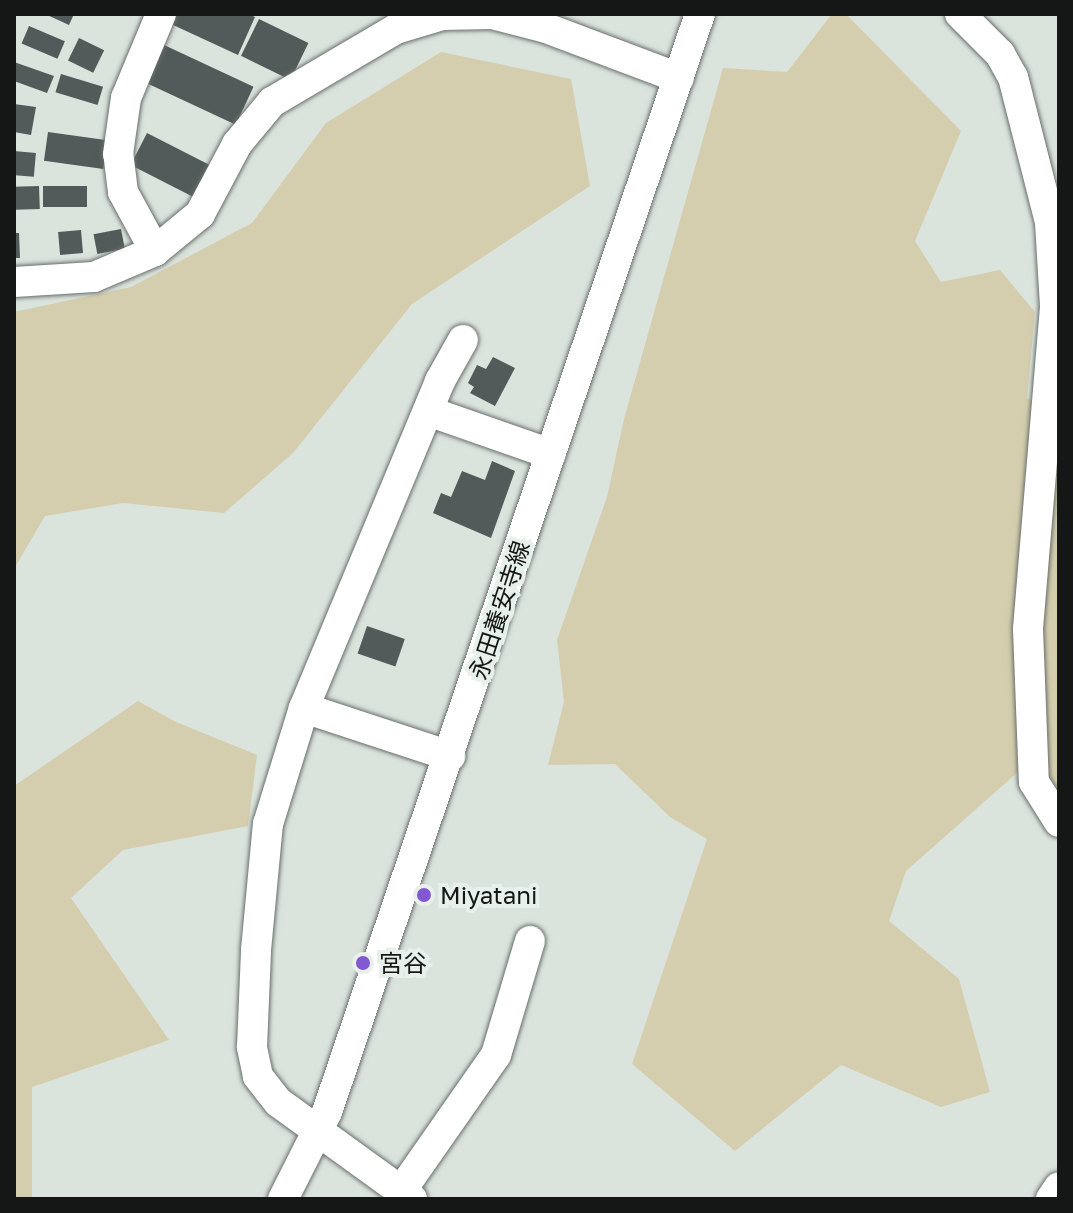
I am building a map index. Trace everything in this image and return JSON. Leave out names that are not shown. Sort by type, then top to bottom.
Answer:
[{"type":"street","points":[[155,251],[123,192],[118,154],[126,98],[161,14]]},
{"type":"street","points":[[14,282],[94,277],[155,251],[200,214],[237,144],[272,102],[396,29],[442,14],[492,14],[532,25],[679,78]]},
{"type":"street","name":"永田養安寺線","points":[[283,1199],[319,1131],[450,756],[700,14]]},
{"type":"street","points":[[960,14],[1000,54],[1013,77],[1054,224],[1055,307],[1028,629],[1034,782],[1059,822]]},
{"type":"street","points":[[463,340],[428,411],[304,708],[268,824],[252,1047],[258,1076],[278,1102],[407,1195],[496,1055],[530,941]]},
{"type":"street","points":[[428,411],[551,454]]},
{"type":"street","points":[[304,708],[450,756]]},
{"type":"street","points":[[1051,1199],[1059,1187]]},
{"type":"shaded area","points":[[832,14],[846,14],[961,131],[915,241],[941,282],[1000,270],[1035,312],[1027,398],[1059,413],[1059,812],[1018,772],[906,871],[889,921],[959,979],[990,1092],[941,1107],[841,1065],[735,1151],[632,1064],[707,839],[670,817],[615,764],[548,765],[564,702],[557,640],[607,497],[624,419],[723,68],[787,72]]},
{"type":"shaded area","points":[[441,52],[571,79],[590,186],[412,304],[293,453],[224,513],[123,503],[45,516],[14,569],[14,312],[131,287],[252,223],[326,123]]},
{"type":"shaded area","points":[[138,701],[176,722],[257,755],[248,826],[123,850],[71,898],[169,1040],[32,1087],[32,1199],[14,1199],[14,786]]},
{"type":"building","points":[[45,14],[74,14],[69,25]]},
{"type":"building","points":[[176,14],[248,14],[255,17],[238,55],[171,24]]},
{"type":"building","points":[[259,19],[308,43],[290,80],[241,56]]},
{"type":"building","points":[[29,26],[65,41],[57,59],[22,43]]},
{"type":"building","points":[[79,38],[104,50],[93,73],[68,60]]},
{"type":"building","points":[[162,44],[254,87],[236,125],[144,82]]},
{"type":"building","points":[[14,62],[54,76],[47,93],[14,81]]},
{"type":"building","points":[[61,74],[103,87],[98,105],[55,92]]},
{"type":"building","points":[[14,104],[36,107],[31,135],[14,132]]},
{"type":"building","points":[[48,132],[107,140],[103,169],[44,161]]},
{"type":"building","points":[[147,133],[211,166],[195,198],[131,165]]},
{"type":"building","points":[[14,151],[36,153],[34,177],[14,175]]},
{"type":"building","points":[[39,186],[40,209],[15,210],[14,187]]},
{"type":"building","points":[[43,186],[87,186],[87,207],[43,207]]},
{"type":"building","points":[[121,229],[125,249],[97,254],[94,234]]},
{"type":"building","points":[[81,230],[83,253],[60,255],[58,232]]},
{"type":"building","points":[[14,233],[19,233],[20,258],[14,258]]},
{"type":"building","points":[[493,357],[515,368],[495,406],[470,393],[474,387],[468,383],[477,365],[486,369]]},
{"type":"building","points":[[492,461],[515,471],[491,538],[433,513],[441,493],[451,497],[462,471],[485,480]]},
{"type":"building","points":[[367,626],[405,639],[395,666],[358,653]]},
{"type":"place","name":"Miyatani","points":[[424,895]]},
{"type":"place","name":"宮谷","points":[[363,963]]}]
